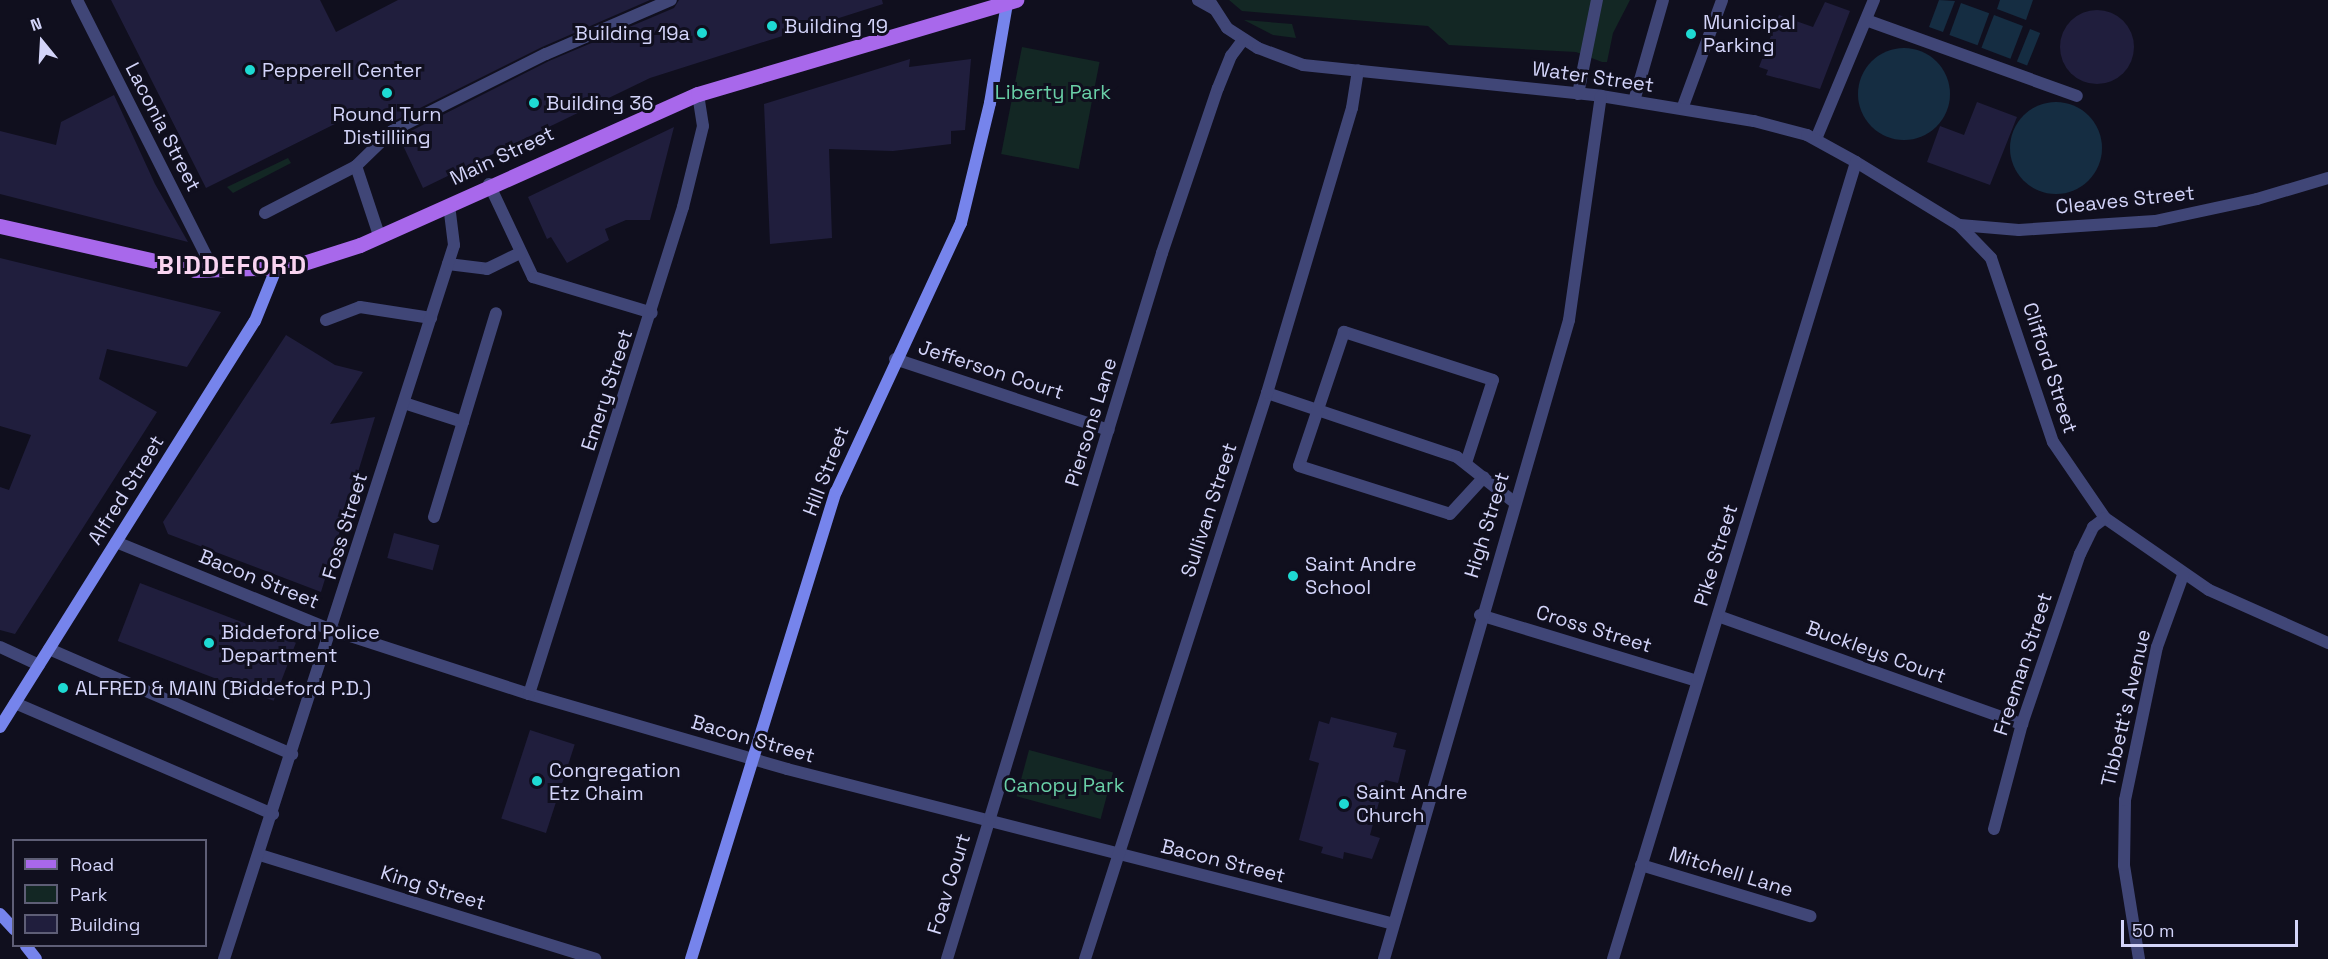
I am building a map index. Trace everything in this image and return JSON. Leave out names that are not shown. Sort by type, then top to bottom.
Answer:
[{"type":"main road","name":"Main Street","points":[[0,226],[179,268],[214,271],[276,269],[320,260],[698,94],[1012,2]]},
{"type":"street","name":"Laconia Street","points":[[76,0],[214,271]]},
{"type":"street","points":[[265,213],[356,166],[392,131],[546,54],[671,0]]},
{"type":"street","points":[[1198,0],[1212,4]]},
{"type":"street","points":[[1578,94],[1597,0]]},
{"type":"street","points":[[1634,101],[1664,0]]},
{"type":"street","points":[[1682,109],[1722,0]]},
{"type":"street","points":[[1816,139],[1874,0]]},
{"type":"street","name":"Hill Street","points":[[691,959],[836,492],[895,359],[961,223],[1012,2]]},
{"type":"street","name":"Water Street","points":[[1212,4],[1227,28],[1244,39],[1303,65],[1601,96],[1772,124],[1816,139],[1959,225]]},
{"type":"street","points":[[1866,20],[2078,96]]},
{"type":"street","name":"Piersons Lane","points":[[989,821],[1109,430],[1218,88],[1244,39]]},
{"type":"street","name":"Sullivan Street","points":[[1085,959],[1267,393],[1352,108],[1358,70]]},
{"type":"street","name":"Emery Street","points":[[529,694],[652,314],[703,126],[698,94]]},
{"type":"street","name":"High Street","points":[[1384,959],[1480,615],[1578,280],[1601,96]]},
{"type":"street","name":"Pike Street","points":[[1613,959],[1856,162]]},
{"type":"street","points":[[356,166],[379,235]]},
{"type":"street","name":"Cleaves Street","points":[[1959,225],[2019,230],[2155,221],[2257,200],[2328,178]]},
{"type":"street","points":[[489,184],[520,254],[533,277],[652,314]]},
{"type":"street","name":"Foss Street","points":[[224,959],[260,855],[448,264],[454,227],[449,205]]},
{"type":"street","name":"Clifford Street","points":[[1959,225],[1997,269],[2053,442],[2104,518],[2183,575],[2278,624],[2328,643]]},
{"type":"street","points":[[448,264],[486,269],[520,254]]},
{"type":"street","name":"Alfred Street","points":[[0,727],[255,321],[276,269]]},
{"type":"street","points":[[326,320],[360,307],[431,318]]},
{"type":"street","points":[[434,517],[496,313]]},
{"type":"street","points":[[1466,463],[1493,380],[1344,332],[1299,466],[1450,514],[1484,477]]},
{"type":"street","name":"Jefferson Court","points":[[895,359],[1109,430]]},
{"type":"street","points":[[1267,393],[1466,463],[1514,502]]},
{"type":"street","points":[[404,403],[463,422]]},
{"type":"street","name":"Freeman Street","points":[[1994,829],[2022,724],[2080,554],[2093,527],[2104,518]]},
{"type":"street","name":"Bacon Street","points":[[116,542],[332,630],[529,694],[753,759],[1118,855],[1394,924]]},
{"type":"street","name":"Tibbett's Avenue","points":[[2139,959],[2124,865],[2125,800],[2157,647],[2183,575]]},
{"type":"street","name":"Cross Street","points":[[1480,615],[1697,681]]},
{"type":"street","name":"Buckleys Court","points":[[1718,616],[2022,724]]},
{"type":"street","points":[[0,647],[39,665]]},
{"type":"street","points":[[50,649],[292,754]]},
{"type":"street","points":[[15,703],[273,814]]},
{"type":"street","name":"Foav Court","points":[[947,959],[989,821]]},
{"type":"street","name":"King Street","points":[[260,855],[595,959]]},
{"type":"street","name":"Mitchell Lane","points":[[1641,865],[1810,916]]},
{"type":"street","points":[[0,914],[12,927]]},
{"type":"green space","points":[[1229,0],[1630,0],[1613,33],[1607,62],[1602,62],[1576,52],[1449,45],[1428,26],[1242,11]]},
{"type":"green space","points":[[1244,20],[1292,24],[1296,38],[1273,35]]},
{"type":"green space","name":"Liberty Park","points":[[1022,47],[1100,62],[1079,169],[1001,154]]},
{"type":"green space","points":[[288,158],[291,163],[233,193],[227,187]]},
{"type":"green space","name":"Canopy Park","points":[[1029,750],[1113,773],[1101,819],[1017,796]]},
{"type":"water","points":[[1939,0],[1955,1],[1943,32],[1929,27]]},
{"type":"water","points":[[2000,0],[2033,0],[2026,20],[1997,9]]},
{"type":"water","points":[[1961,3],[1989,13],[1978,45],[1949,35]]},
{"type":"water","points":[[1994,15],[2023,26],[2010,59],[1981,48]]},
{"type":"water","points":[[2030,29],[2040,33],[2027,66],[2017,61]]},
{"type":"water","points":[[1904,48],[1921,52],[1936,62],[1946,77],[1950,94],[1946,111],[1936,126],[1921,136],[1904,140],[1887,136],[1872,126],[1862,111],[1858,94],[1862,77],[1872,62],[1887,52]]},
{"type":"water","points":[[2056,102],[2073,106],[2088,116],[2098,131],[2102,148],[2098,165],[2088,180],[2073,190],[2056,194],[2039,190],[2024,180],[2014,165],[2010,148],[2014,131],[2024,116],[2039,106]]},
{"type":"building","name":"Pepperell Center","points":[[111,0],[320,0],[336,32],[398,0],[650,0],[542,47],[392,122],[387,113],[376,120],[369,107],[206,188]]},
{"type":"building","name":"Building 36","points":[[679,0],[882,0],[883,4],[650,78],[423,188],[399,137],[549,61],[674,8]]},
{"type":"building","points":[[1825,2],[1850,11],[1820,89],[1766,75],[1768,70],[1759,67],[1779,15],[1813,27]]},
{"type":"building","points":[[2097,10],[2111,13],[2123,21],[2131,33],[2134,47],[2131,61],[2123,73],[2111,81],[2097,84],[2083,81],[2071,73],[2063,61],[2060,47],[2063,33],[2071,21],[2083,13]]},
{"type":"building","points":[[910,59],[909,67],[971,59],[965,130],[951,131],[951,144],[893,151],[829,149],[832,238],[770,244],[764,104]]},
{"type":"building","points":[[114,95],[155,184],[188,242],[0,194],[0,131],[56,145],[61,122]]},
{"type":"building","points":[[1977,102],[2017,117],[1990,185],[1927,162],[1940,126],[1964,135]]},
{"type":"building","points":[[674,127],[650,220],[626,220],[605,229],[609,240],[567,263],[551,237],[547,239],[528,197]]},
{"type":"building","points":[[0,258],[221,312],[187,367],[107,349],[99,379],[157,412],[15,634],[0,630],[0,487],[9,490],[31,435],[0,426]]},
{"type":"building","points":[[286,335],[335,365],[363,372],[330,424],[375,417],[321,592],[168,534],[163,522]]},
{"type":"building","points":[[394,533],[439,545],[433,570],[387,558]]},
{"type":"building","name":"Biddeford Police Department","points":[[140,583],[296,643],[274,701],[118,641]]},
{"type":"building","name":"Saint Andre Church","points":[[1331,717],[1397,733],[1393,747],[1406,750],[1398,783],[1385,780],[1370,835],[1380,838],[1372,859],[1344,852],[1343,859],[1321,853],[1323,847],[1299,840],[1319,763],[1309,760],[1319,721],[1329,724]]},
{"type":"building","name":"Congregation Etz Chaim","points":[[530,730],[575,745],[546,833],[501,818]]},
{"type":"place","name":"Building 19","points":[[772,26]]},
{"type":"place","name":"Building 19a","points":[[702,33]]},
{"type":"place","name":"Municipal Parking","points":[[1691,34]]},
{"type":"place","name":"Pepperell Center","points":[[250,70]]},
{"type":"place","name":"Round Turn Distilliing","points":[[387,93]]},
{"type":"place","name":"Building 36","points":[[534,103]]},
{"type":"place","name":"Saint Andre School","points":[[1293,576]]},
{"type":"place","name":"Biddeford Police Department","points":[[209,643]]},
{"type":"place","name":"ALFRED & MAIN (Biddeford P.D.)","points":[[63,688]]},
{"type":"place","name":"Congregation Etz Chaim","points":[[537,781]]},
{"type":"place","name":"Saint Andre Church","points":[[1344,804]]},
{"type":"district","name":"BIDDEFORD","points":[[232,266]]}]
